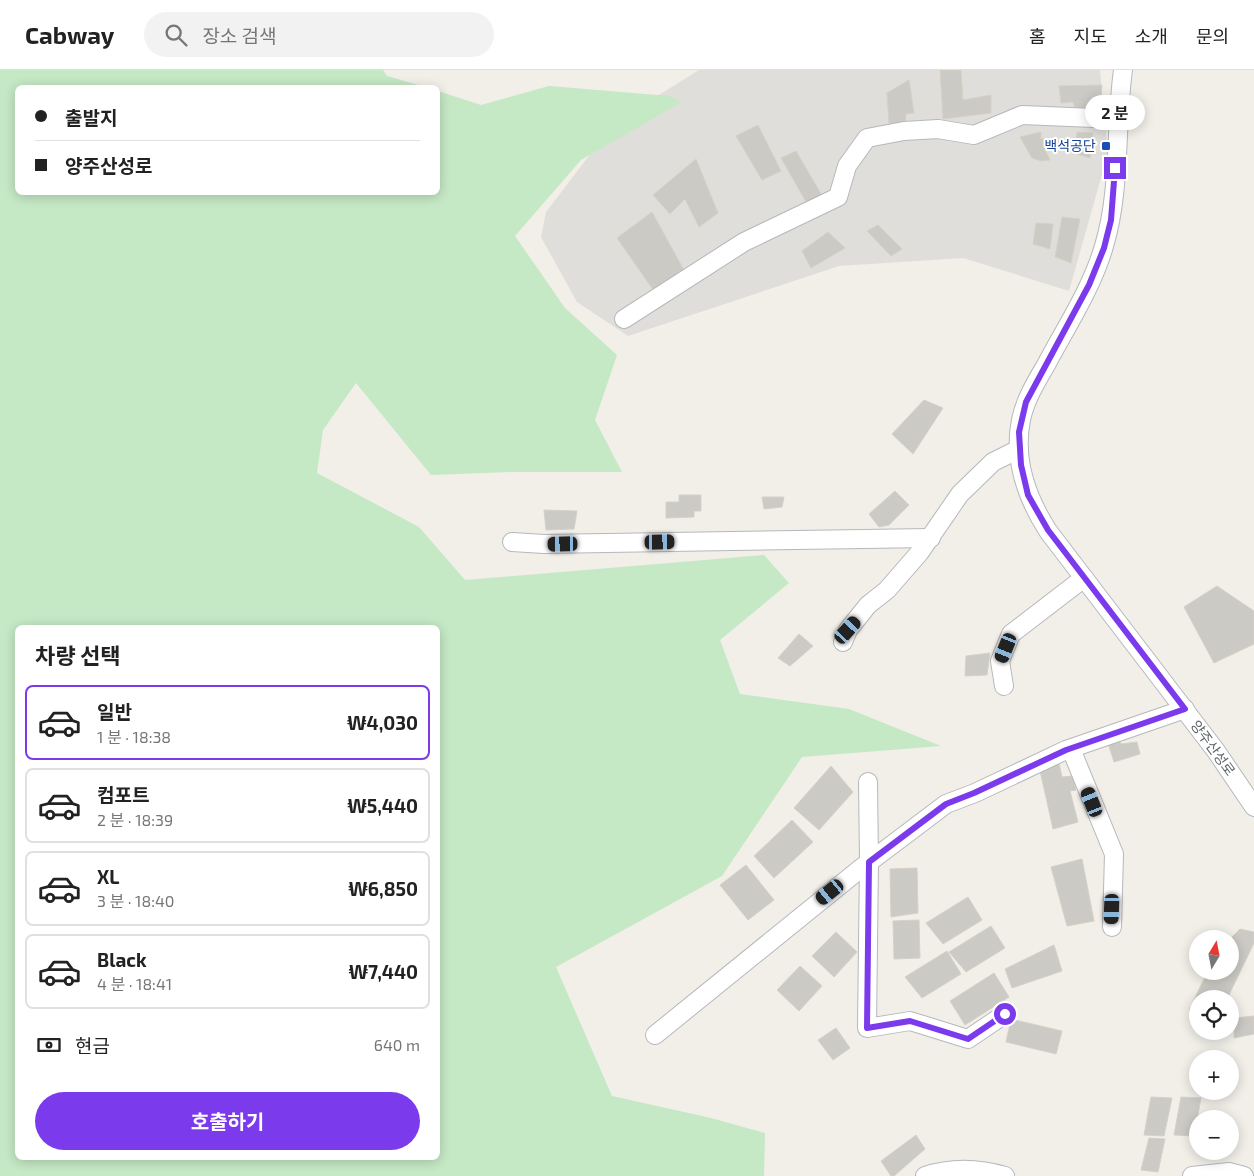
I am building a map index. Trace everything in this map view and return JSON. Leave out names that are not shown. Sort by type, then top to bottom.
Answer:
[{"type":"street","name":"양주산성로","points":[[1123,70],[1118,119],[1114,202],[1111,220],[1104,248],[1089,285],[1026,402],[1019,432],[1019,450],[1024,481],[1036,510],[1048,530],[1185,709],[1254,806]]},
{"type":"street","points":[[624,319],[744,242],[838,197],[847,166],[867,138],[904,131],[938,129],[974,136],[1022,115],[1118,119]]},
{"type":"street","points":[[843,642],[848,630],[868,605],[887,590],[930,538],[960,494],[993,462],[1019,450]]},
{"type":"street","points":[[512,542],[544,544],[930,538]]},
{"type":"street","points":[[1004,686],[1000,661],[1011,634],[1084,578]]},
{"type":"street","points":[[655,1035],[869,862],[946,804],[1071,749],[1185,709]]},
{"type":"street","points":[[1071,749],[1114,854],[1112,927]]},
{"type":"street","points":[[868,782],[867,1028],[910,1021],[968,1039],[1005,1014]]},
{"type":"street","points":[[925,1176],[957,1169],[982,1170],[1005,1176]]},
{"type":"street","points":[[1192,1176],[1229,1172],[1244,1176]]},
{"type":"shaded area","name":"백석공단","points":[[699,70],[1100,70],[1108,153],[1069,291],[963,258],[839,266],[628,336],[577,302],[541,237],[546,212],[614,123]]},
{"type":"green space","points":[[0,70],[383,70],[387,76],[418,85],[15,85],[15,195],[440,195],[440,92],[481,105],[549,86],[669,96],[682,102],[581,160],[515,236],[565,308],[617,355],[595,420],[622,472],[510,472],[431,475],[356,383],[323,430],[317,473],[419,527],[465,580],[764,555],[789,583],[720,640],[740,694],[849,709],[941,746],[802,757],[722,876],[556,967],[612,1096],[711,1118],[765,1133],[764,1176],[0,1176]]},
{"type":"building","points":[[940,70],[961,70],[963,100],[991,95],[991,113],[943,119]]},
{"type":"building","points":[[909,80],[914,113],[906,114],[905,123],[889,124],[887,93]]},
{"type":"building","points":[[1102,85],[1099,109],[1075,109],[1073,102],[1061,103],[1059,86]]},
{"type":"building","points":[[758,125],[781,171],[762,180],[736,136]]},
{"type":"building","points":[[1041,132],[1041,139],[1047,138],[1050,149],[1045,150],[1050,160],[1041,161],[1032,158],[1020,137]]},
{"type":"building","points":[[1077,132],[1093,133],[1090,158],[1074,153]]},
{"type":"building","points":[[796,151],[824,199],[809,207],[781,158]]},
{"type":"building","points":[[696,159],[718,213],[699,227],[685,199],[670,214],[653,195]]},
{"type":"building","points":[[652,212],[685,272],[654,291],[617,238]]},
{"type":"building","points":[[1062,217],[1080,219],[1071,263],[1055,257]]},
{"type":"building","points":[[1036,223],[1053,224],[1050,249],[1033,244]]},
{"type":"building","points":[[878,225],[902,249],[891,256],[867,231]]},
{"type":"building","points":[[828,232],[845,248],[811,268],[802,251]]},
{"type":"building","points":[[924,400],[943,408],[913,454],[892,434]]},
{"type":"building","points":[[895,491],[909,505],[889,525],[879,527],[869,514]]},
{"type":"building","points":[[679,495],[701,495],[701,511],[694,511],[694,517],[666,518],[666,502],[679,502]]},
{"type":"building","points":[[762,497],[784,497],[782,507],[764,509]]},
{"type":"building","points":[[544,510],[577,511],[574,529],[546,530]]},
{"type":"building","points":[[1217,586],[1254,611],[1254,644],[1214,663],[1184,607]]},
{"type":"building","points":[[799,634],[813,646],[790,666],[778,658]]},
{"type":"building","points":[[990,653],[987,675],[965,676],[966,656]]},
{"type":"building","points":[[1118,738],[1121,744],[1137,742],[1140,754],[1114,762],[1108,743]]},
{"type":"building","points":[[1059,763],[1062,777],[1073,776],[1076,790],[1070,791],[1078,822],[1053,829],[1039,766]]},
{"type":"building","points":[[831,766],[853,792],[819,830],[794,808]]},
{"type":"building","points":[[792,820],[813,842],[774,878],[754,856]]},
{"type":"building","points":[[1082,859],[1094,921],[1067,926],[1051,867]]},
{"type":"building","points":[[746,865],[774,900],[748,920],[720,885]]},
{"type":"building","points":[[917,868],[918,913],[891,917],[890,869]]},
{"type":"building","points":[[968,897],[982,920],[943,944],[926,923]]},
{"type":"building","points":[[919,920],[920,958],[894,959],[893,921]]},
{"type":"building","points":[[991,926],[1005,948],[966,972],[949,952]]},
{"type":"building","points":[[1239,930],[1254,932],[1254,943],[1239,974]]},
{"type":"building","points":[[836,932],[857,952],[834,977],[812,956]]},
{"type":"building","points":[[1054,945],[1062,971],[1012,988],[1005,969]]},
{"type":"building","points":[[947,951],[961,974],[922,998],[905,977]]},
{"type":"building","points":[[800,966],[822,986],[799,1011],[777,990]]},
{"type":"building","points":[[994,973],[1009,997],[965,1025],[950,1001]]},
{"type":"building","points":[[1204,980],[1236,980],[1231,990],[1199,990]]},
{"type":"building","points":[[1254,1016],[1254,1034],[1239,1037],[1239,1018]]},
{"type":"building","points":[[1011,1019],[1062,1031],[1056,1054],[1006,1042]]},
{"type":"building","points":[[836,1028],[850,1048],[833,1060],[818,1040]]},
{"type":"building","points":[[1151,1097],[1172,1098],[1164,1136],[1144,1135]]},
{"type":"building","points":[[1181,1097],[1189,1097],[1189,1100],[1201,1100],[1199,1110],[1189,1110],[1189,1136],[1174,1135]]},
{"type":"building","points":[[916,1135],[925,1149],[894,1176],[891,1176],[881,1161]]},
{"type":"building","points":[[1149,1138],[1165,1139],[1158,1172],[1141,1170]]},
{"type":"place","name":"백석공단","points":[[1106,146]]},
{"type":"route","points":[[1005,1014],[968,1039],[910,1021],[867,1028],[869,862],[946,804],[1066,750],[1185,709],[1040,518],[1028,495],[1019,450],[1019,432],[1026,402],[1089,285],[1104,248],[1114,202],[1115,168]]}]
